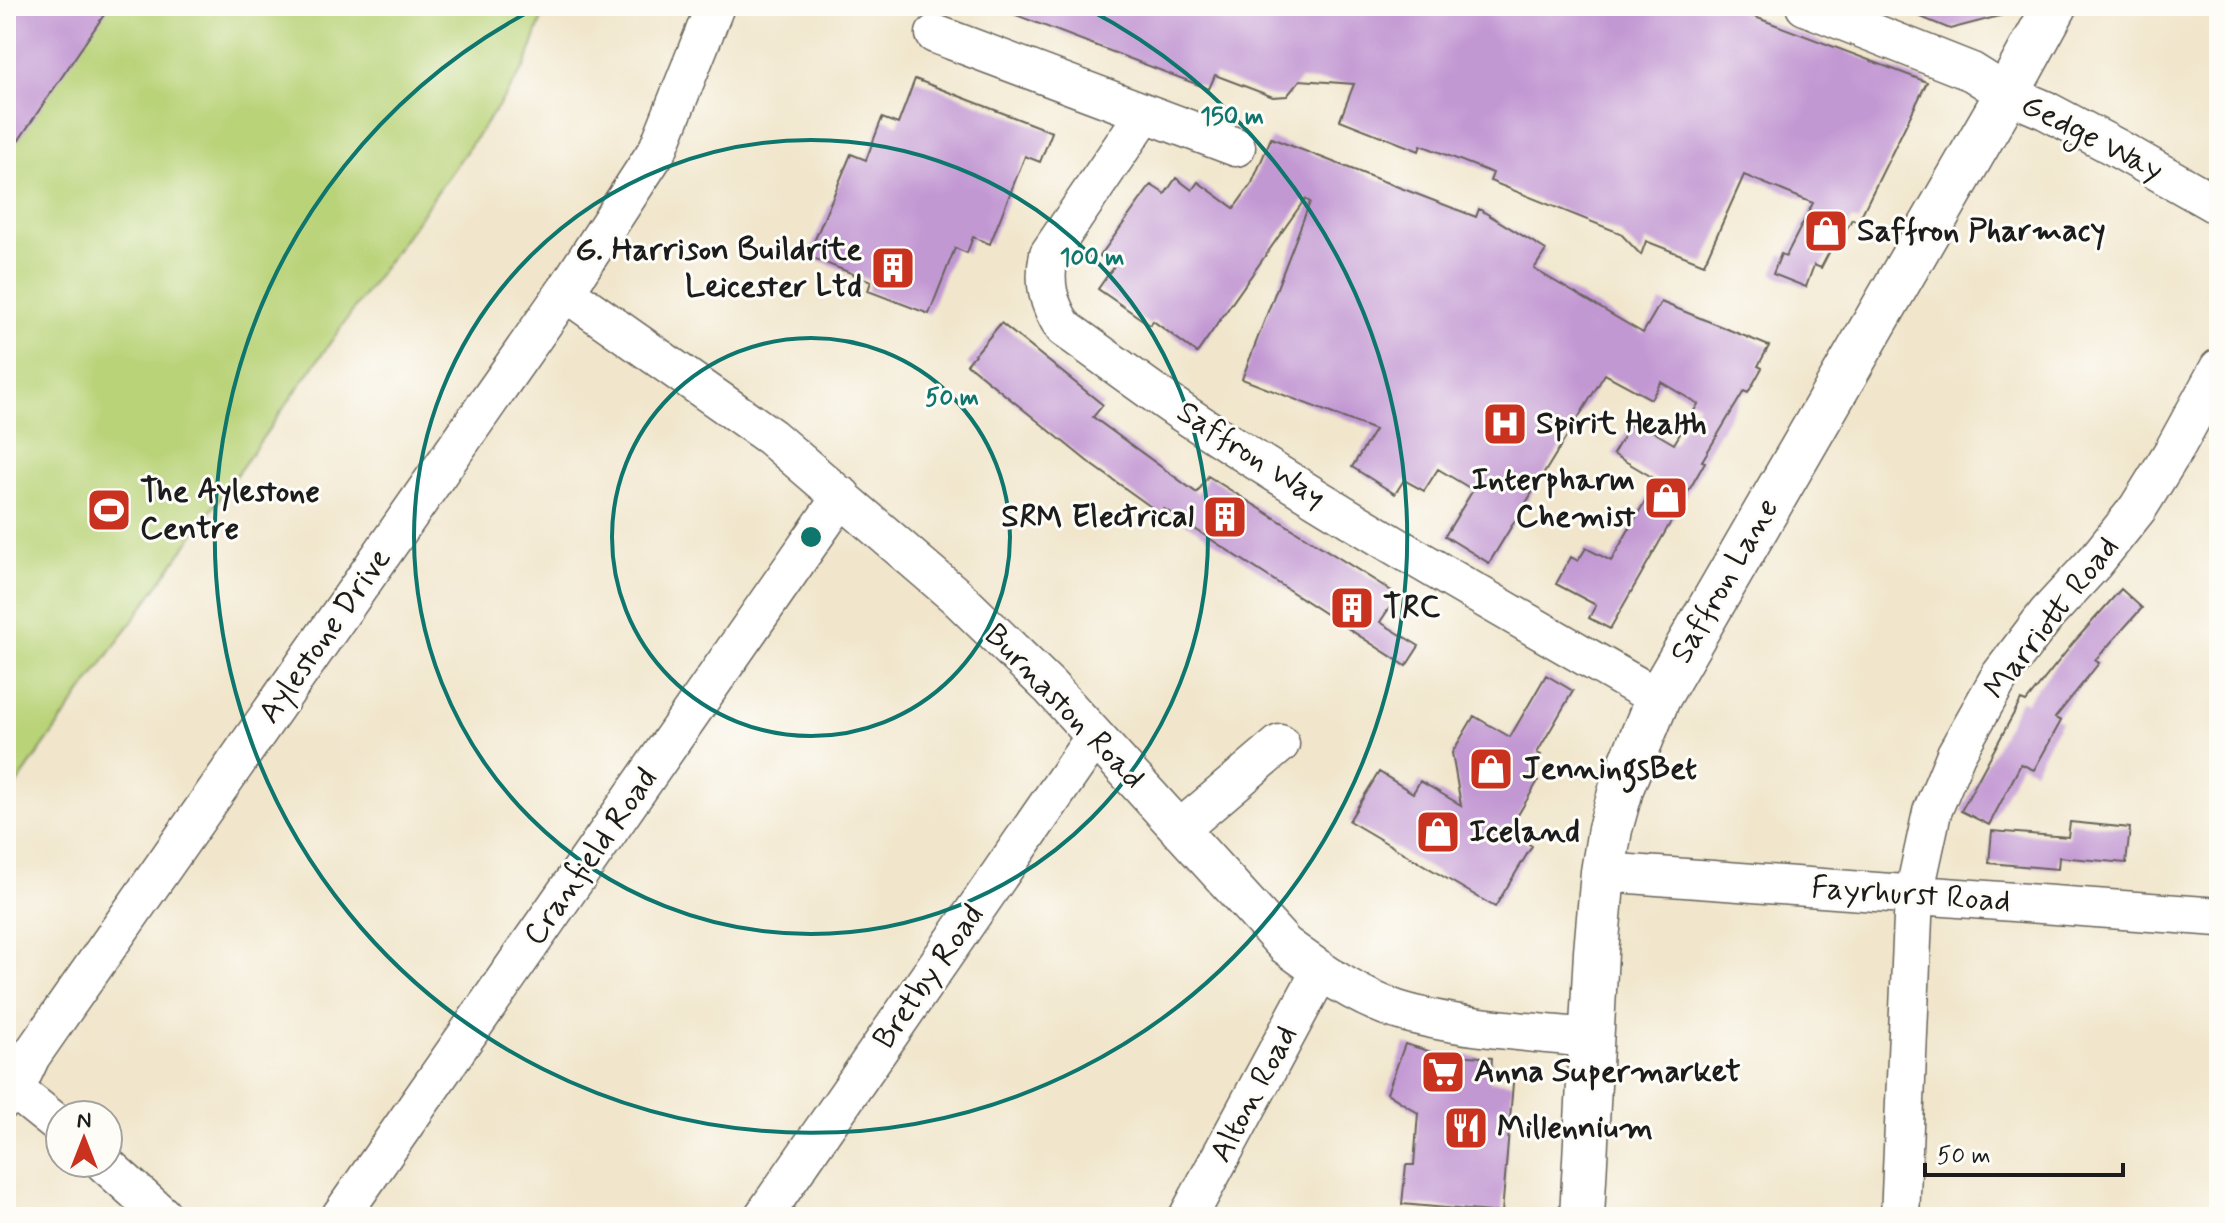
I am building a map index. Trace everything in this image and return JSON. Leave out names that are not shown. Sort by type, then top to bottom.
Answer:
[{"type":"main road","name":"Saffron Lane","points":[[1582,1217],[1603,872],[1610,829],[1622,786],[1658,698],[2055,6]]},
{"type":"street","name":"Aylestone Drive","points":[[10,1094],[31,1056],[645,173],[658,149],[715,6]]},
{"type":"street","name":"Gedge Way","points":[[1805,6],[1972,72],[2007,94],[2087,132],[2219,206]]},
{"type":"street","points":[[935,34],[1236,147]]},
{"type":"street","name":"Saffron Way","points":[[1145,113],[1049,254],[1045,273],[1047,291],[1054,312],[1064,328],[1183,413],[1311,494],[1658,698]]},
{"type":"street","name":"Burnaston Road","points":[[565,292],[771,437],[956,596],[1050,687],[1285,945],[1320,972],[1358,993],[1410,1013],[1591,1038]]},
{"type":"street","name":"Marriott Road","points":[[1900,1217],[1914,895],[1932,812],[1956,754],[2000,676],[2047,614],[2095,562],[2138,508],[2219,368]]},
{"type":"street","name":"Cranfield Road","points":[[340,1217],[842,496]]},
{"type":"street","name":"Bretby Road","points":[[763,1217],[1094,738]]},
{"type":"street","points":[[1179,830],[1280,744]]},
{"type":"street","name":"Fayrhurst Road","points":[[1603,872],[2219,917]]},
{"type":"street","name":"Alton Road","points":[[1188,1217],[1320,972]]},
{"type":"street","points":[[10,1094],[44,1116]]},
{"type":"street","points":[[122,1179],[164,1217]]},
{"type":"green space","name":"The Aylestone Centre","points":[[6,6],[546,6],[525,66],[504,98],[6,799]]},
{"type":"building","points":[[6,6],[110,6],[6,159]]},
{"type":"building","points":[[998,6],[1726,6],[1927,82],[1858,222],[1852,219],[1841,239],[1837,237],[1821,268],[1814,265],[1806,287],[1773,274],[1781,254],[1786,256],[1813,203],[1744,175],[1704,264],[1646,241],[1641,255],[1620,233],[1490,181],[1493,173],[1421,145],[1419,151],[1340,120],[1354,84],[1300,80],[1287,96],[1273,97],[1215,75],[1209,89]]},
{"type":"building","points":[[1894,6],[2011,6],[2011,13],[1950,29]]},
{"type":"building","points":[[915,79],[1052,132],[1040,162],[1025,156],[990,244],[973,237],[967,253],[955,248],[929,314],[868,291],[871,281],[808,256],[851,154],[866,160],[882,118],[898,124]]},
{"type":"building","points":[[1271,138],[1476,217],[1479,209],[1546,250],[1534,269],[1643,333],[1661,302],[1769,346],[1758,366],[1762,368],[1748,393],[1744,391],[1702,461],[1705,462],[1610,629],[1589,618],[1596,605],[1556,584],[1571,557],[1578,561],[1586,548],[1611,561],[1657,480],[1613,454],[1633,420],[1674,444],[1698,404],[1661,382],[1651,399],[1605,374],[1489,563],[1445,536],[1473,490],[1438,469],[1424,491],[1404,480],[1395,494],[1352,467],[1375,430],[1242,379],[1310,202],[1305,199],[1197,353],[1153,321],[1150,325],[1098,289],[1114,266],[1100,256],[1151,185],[1165,194],[1176,178],[1192,190],[1198,182],[1234,208],[1252,183]]},
{"type":"building","points":[[1001,323],[1103,405],[1093,417],[1197,493],[1208,476],[1398,595],[1380,622],[1419,646],[1406,666],[1164,509],[1161,514],[1087,461],[967,364]]},
{"type":"building","points":[[2121,589],[2142,608],[2095,660],[2099,663],[2055,718],[2061,721],[2034,770],[2021,764],[1989,825],[1961,811],[2021,700],[2026,702]]},
{"type":"building","points":[[1546,675],[1573,691],[1537,753],[1541,755],[1529,776],[1538,781],[1508,832],[1532,846],[1495,907],[1349,821],[1379,772],[1413,793],[1420,781],[1461,805],[1452,753],[1474,716],[1510,737]]},
{"type":"building","points":[[2070,822],[2130,828],[2126,863],[2059,857],[2058,869],[1989,863],[1992,831],[2068,837]]},
{"type":"building","points":[[1405,1044],[1435,1053],[1492,1058],[1490,1081],[1513,1083],[1502,1213],[1402,1204],[1406,1165],[1414,1165],[1418,1113],[1387,1093]]},
{"type":"place","name":"Saffron Pharmacy","points":[[1826,231]]},
{"type":"place","name":"G. Harrison Buildrite Leicester Ltd","points":[[893,268]]},
{"type":"place","name":"Spirit Health","points":[[1505,424]]},
{"type":"place","name":"Interpharm Chemist","points":[[1666,498]]},
{"type":"place","name":"The Aylestone Centre","points":[[109,510]]},
{"type":"place","name":"SRM Electrical","points":[[1225,517]]},
{"type":"place","name":"TRC","points":[[1352,608]]},
{"type":"place","name":"JenningsBet","points":[[1491,769]]},
{"type":"place","name":"Iceland","points":[[1438,832]]},
{"type":"place","name":"Anna Supermarket","points":[[1443,1072]]},
{"type":"place","name":"Millennium","points":[[1466,1128]]}]
